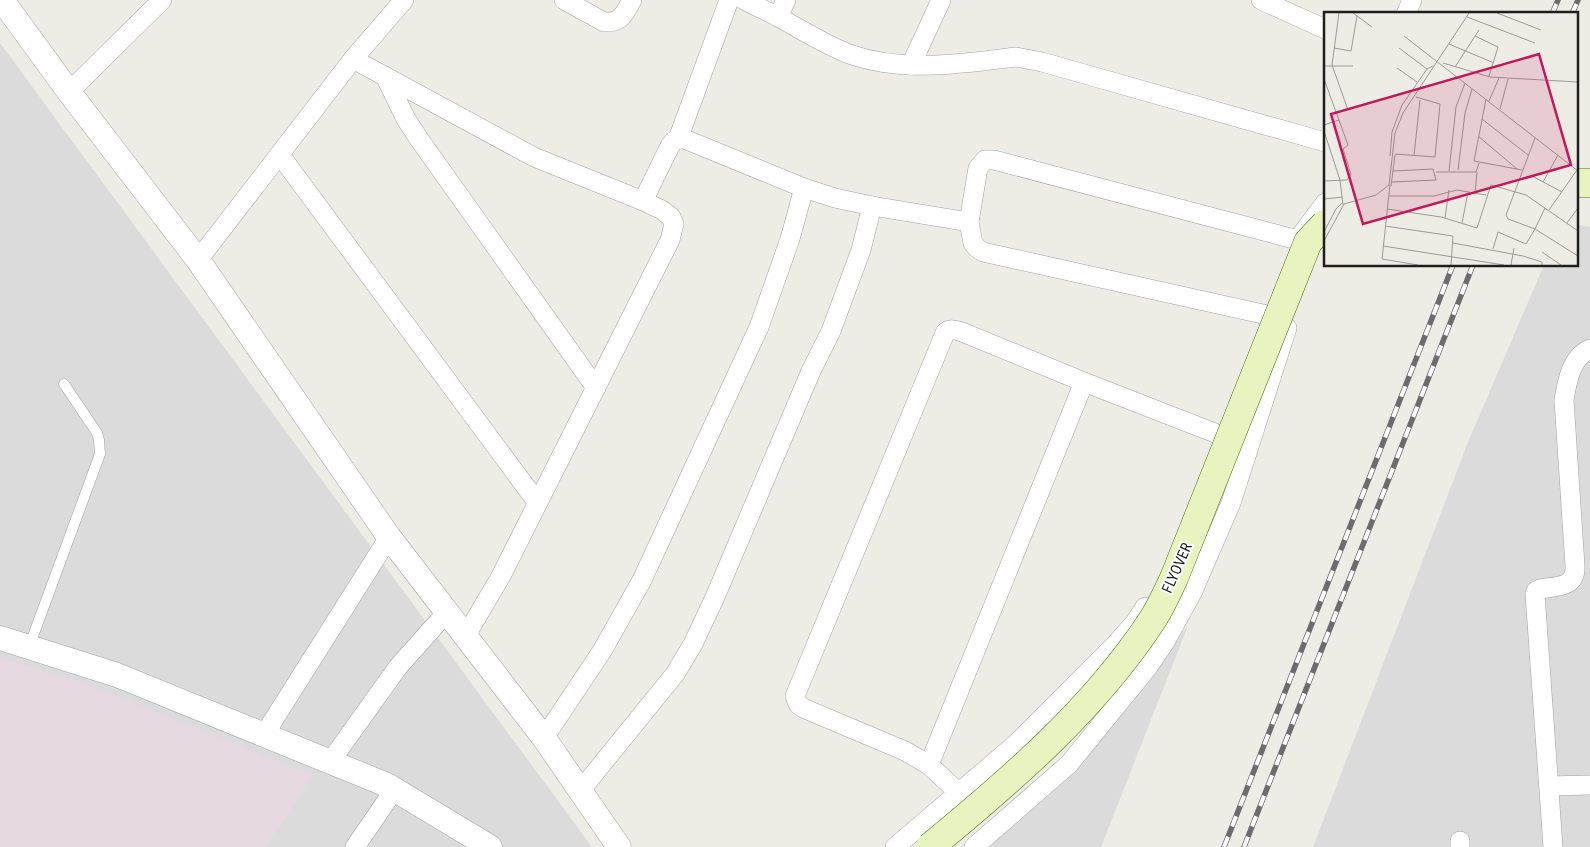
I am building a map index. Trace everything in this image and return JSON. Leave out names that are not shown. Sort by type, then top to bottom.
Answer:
[{"type":"main road","name":"FLYOVER","points":[[930,847],[1037,755],[1126,657],[1152,621],[1174,578],[1308,242],[1324,225]]},
{"type":"street","points":[[2,0],[69,92],[198,260],[389,536],[544,738],[619,847]]},
{"type":"street","points":[[69,92],[162,0]]},
{"type":"street","points":[[198,260],[353,59],[404,0]]},
{"type":"street","points":[[564,0],[604,22],[615,22],[621,18],[632,0]]},
{"type":"street","points":[[643,201],[670,146],[678,139],[729,0]]},
{"type":"street","points":[[744,0],[812,37],[850,54],[886,64],[948,66],[1016,57],[1026,58],[1324,142]]},
{"type":"street","points":[[778,17],[786,0]]},
{"type":"street","points":[[911,65],[941,0]]},
{"type":"street","points":[[1261,0],[1324,30]]},
{"type":"street","points":[[1407,12],[1412,0]]},
{"type":"street","points":[[353,59],[534,157],[662,210],[671,217],[674,224],[670,240],[501,576],[465,637]]},
{"type":"street","points":[[385,76],[406,119],[419,139],[596,388]]},
{"type":"street","points":[[678,139],[688,140],[804,188],[835,198],[969,222]]},
{"type":"street","points":[[280,155],[537,502]]},
{"type":"street","points":[[1266,315],[983,252],[973,243],[969,222],[978,168],[982,163],[989,160],[1298,240]]},
{"type":"street","points":[[544,738],[602,651],[642,580],[759,327],[790,239],[804,188]]},
{"type":"street","points":[[895,847],[1017,743],[1115,645],[1136,621],[1168,566],[1266,315],[1298,240],[1324,204]]},
{"type":"street","points":[[580,791],[675,674],[701,628],[811,371],[831,331],[861,250],[872,206]]},
{"type":"street","points":[[974,847],[1069,764],[1148,667],[1165,642],[1206,563],[1230,503],[1324,211]]},
{"type":"street","points":[[958,792],[929,765],[905,751],[803,708],[798,704],[796,696],[947,330],[962,332],[1220,435]]},
{"type":"street","points":[[1553,847],[1535,594],[1540,589],[1569,583],[1574,577],[1575,566],[1564,400],[1572,369],[1582,354],[1590,349]]},
{"type":"street","points":[[929,765],[1084,382]]},
{"type":"street","points":[[264,735],[389,536]]},
{"type":"street","points":[[330,762],[398,667],[447,612]]},
{"type":"street","points":[[0,638],[117,675],[330,762],[394,790],[490,847]]},
{"type":"street","points":[[1549,786],[1590,785]]},
{"type":"street","points":[[355,847],[394,790]]},
{"type":"lane","points":[[29,648],[100,454],[97,433],[64,384]]},
{"type":"shaded area","points":[[0,43],[592,847],[0,847]]},
{"type":"shaded area","points":[[1578,224],[1590,227],[1590,847],[1313,847],[1468,442],[1544,266],[1578,266]]},
{"type":"shaded area","points":[[1188,626],[1101,847],[967,847],[1120,704]]},
{"type":"shaded area","points":[[0,658],[79,681],[313,775],[266,847],[0,847]]},
{"type":"railway","points":[[1553,12],[1558,0]]},
{"type":"railway","points":[[1573,12],[1578,0]]},
{"type":"railway","points":[[1224,847],[1453,266]]},
{"type":"railway","points":[[1244,847],[1473,266]]}]
